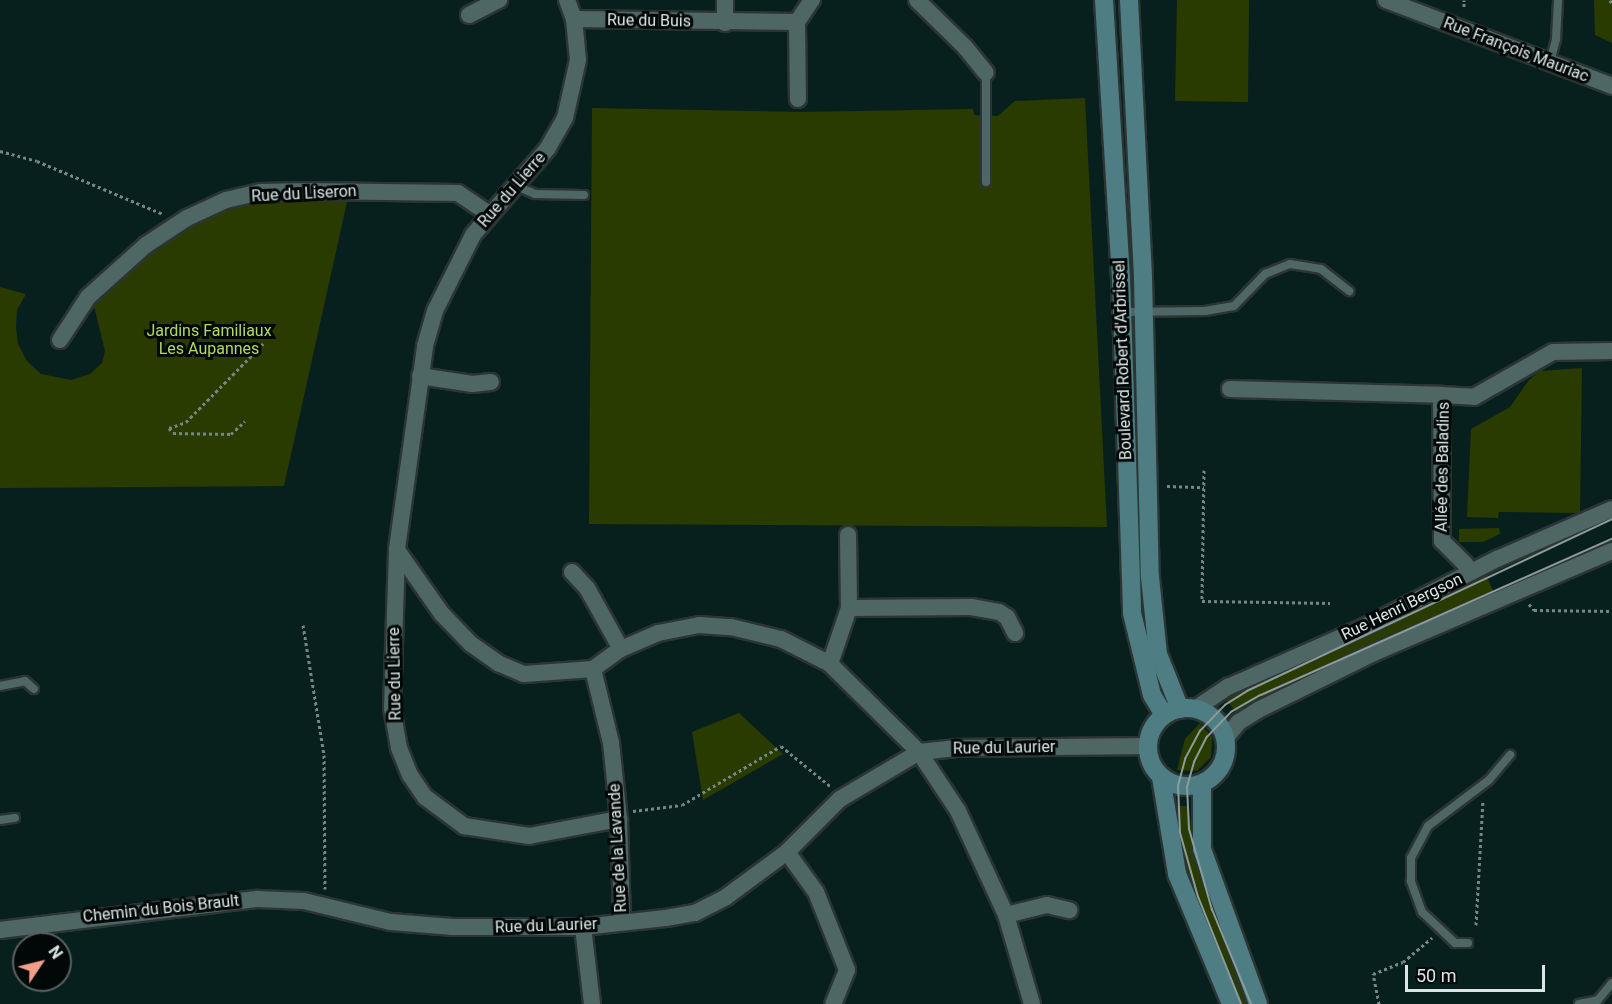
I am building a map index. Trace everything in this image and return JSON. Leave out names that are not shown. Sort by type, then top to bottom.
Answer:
[{"type":"street","points":[[469,15],[499,0]]},
{"type":"street","name":"Rue du Lierre","points":[[567,0],[574,19],[579,60],[565,118],[548,148],[488,213],[458,262],[435,311],[420,376],[397,550],[392,708],[399,748],[425,797],[464,826],[529,836],[624,816]]},
{"type":"street","points":[[724,23],[725,0]]},
{"type":"street","points":[[798,99],[797,22],[812,0]]},
{"type":"street","points":[[916,0],[965,47],[986,73]]},
{"type":"street","name":"Boulevard Robert d'Arbrissel","points":[[1104,0],[1122,312],[1132,613],[1152,695],[1180,711]]},
{"type":"street","name":"Boulevard Robert d'Arbrissel","points":[[1128,0],[1143,311],[1150,577],[1158,654],[1180,711]]},
{"type":"street","name":"Rue François Mauriac","points":[[1386,0],[1612,86]]},
{"type":"street","name":"Rue du Buis","points":[[574,19],[724,23],[797,22]]},
{"type":"street","name":"Rue du Liseron","points":[[60,340],[100,284],[182,221],[226,200],[260,192],[458,193],[488,213]]},
{"type":"street","name":"Allée des Baladins","points":[[1466,565],[1442,541],[1441,395],[1474,397],[1552,352],[1612,351]]},
{"type":"street","points":[[420,376],[472,384],[491,382]]},
{"type":"street","points":[[1230,389],[1441,395]]},
{"type":"street","name":"Rue Henri Bergson","points":[[1180,711],[1228,687],[1364,627],[1497,559],[1612,509]]},
{"type":"street","points":[[830,664],[849,608],[848,535]]},
{"type":"street","points":[[397,550],[441,614],[471,644],[500,664],[524,674],[593,669],[621,649],[658,633],[699,625],[731,627],[781,639],[830,664],[919,752],[958,811],[1006,915],[1032,1004]]},
{"type":"street","name":"Rue Henri Bergson","points":[[1225,739],[1239,722],[1258,710],[1374,652],[1612,551]]},
{"type":"street","points":[[572,572],[587,588],[621,649]]},
{"type":"street","points":[[849,608],[971,607],[999,612],[1007,617],[1015,633]]},
{"type":"street","name":"Rue de la Lavande","points":[[593,669],[611,743],[624,816],[622,921]]},
{"type":"street","points":[[1161,777],[1178,786],[1202,784],[1223,762],[1225,739],[1212,717],[1180,711],[1153,729],[1148,746],[1149,758],[1161,777],[1177,874],[1231,1004]]},
{"type":"street","name":"Rue du Laurier","points":[[323,904],[391,922],[524,930],[583,927],[695,913],[726,897],[787,852],[840,799],[919,752],[957,748],[1148,746]]},
{"type":"street","points":[[1202,784],[1202,849],[1258,1004]]},
{"type":"street","points":[[787,852],[816,892],[847,970],[833,1004]]},
{"type":"street","name":"Chemin du Bois Brault","points":[[0,930],[228,901],[285,899],[323,904]]},
{"type":"street","points":[[1006,915],[1047,904],[1069,910]]},
{"type":"street","points":[[583,927],[592,1004]]},
{"type":"lane","points":[[1550,62],[1556,39],[1558,0]]},
{"type":"lane","points":[[986,73],[986,182]]},
{"type":"lane","points":[[514,185],[535,194],[584,195]]},
{"type":"lane","points":[[1122,312],[1205,311],[1234,306],[1265,274],[1290,264],[1321,269],[1349,291]]},
{"type":"lane","points":[[0,687],[25,681],[34,689]]},
{"type":"lane","points":[[1468,942],[1455,943],[1422,912],[1411,881],[1414,847],[1428,825],[1484,783],[1510,755]]},
{"type":"lane","points":[[0,820],[15,818]]},
{"type":"lane","points":[[1579,1004],[1598,1000],[1612,983]]},
{"type":"path","points":[[1464,0],[1464,7]]},
{"type":"path","points":[[1610,0],[1612,4]]},
{"type":"path","points":[[0,151],[37,161],[89,186],[182,221]]},
{"type":"path","points":[[245,421],[231,434],[173,433],[169,428],[186,422],[263,344]]},
{"type":"path","points":[[1204,470],[1202,601],[1330,603]]},
{"type":"path","points":[[1147,485],[1204,488]]},
{"type":"path","points":[[1527,603],[1534,610],[1612,611]]},
{"type":"path","points":[[303,625],[324,755],[327,852],[323,904]]},
{"type":"path","points":[[624,816],[682,805],[781,746],[836,791]]},
{"type":"path","points":[[1476,925],[1484,783]]},
{"type":"path","points":[[1379,1004],[1373,974],[1403,962],[1441,931]]},
{"type":"green space","points":[[1177,0],[1249,0],[1248,102],[1175,101]]},
{"type":"green space","points":[[1594,0],[1612,0],[1612,43],[1595,35]]},
{"type":"green space","points":[[1085,98],[1107,527],[589,524],[592,108],[802,112],[973,109],[974,115],[998,116],[1015,101]]},
{"type":"green space","name":"Jardins Familiaux Les Aupannes","points":[[307,197],[347,202],[284,486],[0,488],[0,287],[26,294],[17,310],[16,327],[18,344],[27,361],[41,374],[71,380],[90,374],[102,363],[105,351],[93,302],[143,257],[218,210],[261,200]]},
{"type":"green space","points":[[1582,368],[1580,513],[1499,512],[1498,518],[1467,517],[1471,429],[1510,407],[1529,380],[1540,371]]},
{"type":"green space","points":[[1499,528],[1500,534],[1483,542],[1459,542],[1459,529]]},
{"type":"green space","points":[[1485,573],[1496,597],[1237,714],[1226,699]]},
{"type":"green space","points":[[739,713],[783,754],[703,800],[692,732]]},
{"type":"green space","points":[[1200,723],[1212,737],[1211,757],[1197,771],[1177,770],[1185,739]]},
{"type":"green space","points":[[1176,806],[1188,806],[1193,840],[1208,891],[1253,1004],[1238,1004],[1195,895],[1182,852]]},
{"type":"tram line","points":[[1241,1004],[1198,897],[1180,833],[1178,786],[1185,759],[1200,731],[1225,705],[1247,691],[1612,519]]},
{"type":"tram line","points":[[1251,1004],[1212,910],[1189,829],[1187,787],[1194,762],[1207,737],[1231,712],[1261,695],[1612,539]]}]
